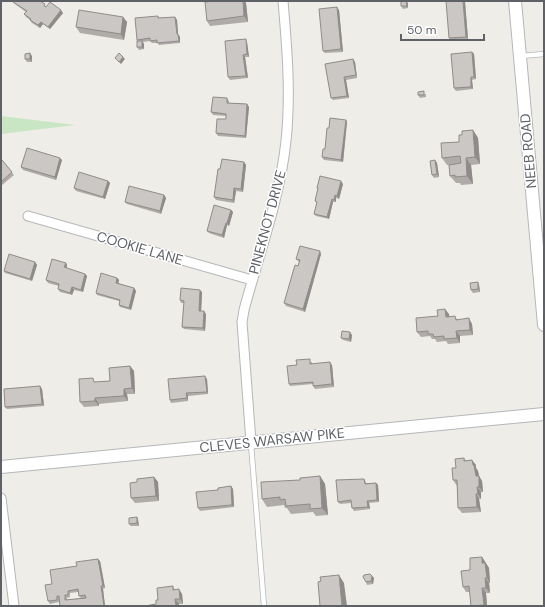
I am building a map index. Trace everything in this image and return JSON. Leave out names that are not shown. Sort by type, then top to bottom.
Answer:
[{"type":"street","name":"PINEKNOT DRIVE","points":[[251,442],[242,322],[252,280],[274,203],[286,142],[289,106],[289,70],[283,1]]},
{"type":"street","name":"NEEB ROAD","points":[[514,1],[544,325]]},
{"type":"street","name":"COOKIE LANE","points":[[28,216],[252,280]]},
{"type":"street","name":"CLEVES WARSAW PIKE","points":[[1,467],[544,414]]},
{"type":"street","points":[[1,498],[14,606]]},
{"type":"lane","points":[[520,56],[544,54]]},
{"type":"lane","points":[[251,442],[264,606]]},
{"type":"green space","points":[[1,116],[75,125],[1,134]]},
{"type":"building","points":[[40,1],[45,4],[44,6],[46,7],[50,2],[61,10],[48,27],[41,22],[38,25],[30,20],[31,19],[24,14],[27,11],[13,2]]},
{"type":"building","points":[[243,1],[244,16],[207,21],[205,2]]},
{"type":"building","points":[[401,1],[406,1],[407,6],[401,6]]},
{"type":"building","points":[[446,1],[463,1],[466,37],[449,38]]},
{"type":"building","points":[[337,7],[341,49],[323,51],[319,9]]},
{"type":"building","points":[[79,10],[123,17],[121,34],[76,27]]},
{"type":"building","points":[[158,16],[158,18],[175,17],[179,41],[157,43],[157,40],[150,41],[150,38],[137,40],[135,18]]},
{"type":"building","points":[[246,39],[247,54],[243,55],[246,76],[228,77],[225,41]]},
{"type":"building","points":[[137,41],[142,41],[142,47],[137,47]]},
{"type":"building","points":[[472,52],[474,77],[471,77],[471,87],[454,88],[451,54]]},
{"type":"building","points":[[30,53],[30,59],[25,59],[25,54]]},
{"type":"building","points":[[119,53],[123,57],[119,62],[115,58]]},
{"type":"building","points":[[353,59],[356,75],[344,77],[347,96],[331,98],[325,64]]},
{"type":"building","points":[[424,91],[424,95],[418,95],[418,92]]},
{"type":"building","points":[[213,97],[227,98],[227,103],[247,104],[245,136],[216,133],[217,119],[226,119],[226,114],[211,112]]},
{"type":"building","points":[[330,118],[346,120],[341,160],[322,157],[323,149],[325,149],[327,128],[329,128]]},
{"type":"building","points":[[473,130],[475,157],[466,158],[467,176],[450,176],[449,165],[461,163],[460,156],[442,158],[441,143],[459,142],[459,135],[462,135],[462,131]]},
{"type":"building","points":[[27,148],[60,158],[55,177],[21,167]]},
{"type":"building","points":[[222,159],[244,162],[241,189],[234,188],[233,200],[214,197],[218,169],[220,169]]},
{"type":"building","points":[[1,160],[12,172],[1,182]]},
{"type":"building","points":[[435,160],[437,174],[432,175],[430,161]]},
{"type":"building","points":[[79,172],[108,181],[103,197],[74,188]]},
{"type":"building","points":[[320,176],[341,181],[337,196],[335,195],[334,200],[332,199],[327,217],[314,214]]},
{"type":"building","points":[[129,186],[164,195],[160,211],[125,202]]},
{"type":"building","points":[[214,205],[231,210],[222,235],[207,231]]},
{"type":"building","points":[[300,246],[320,251],[303,309],[284,303],[295,265],[298,266],[300,260],[296,259]]},
{"type":"building","points":[[9,254],[35,262],[30,279],[4,271]]},
{"type":"building","points":[[52,259],[66,263],[64,267],[85,274],[81,290],[72,287],[70,293],[58,289],[59,284],[46,280]]},
{"type":"building","points":[[101,273],[117,278],[116,283],[134,288],[129,308],[119,305],[120,300],[96,293]]},
{"type":"building","points":[[478,282],[478,289],[471,290],[470,283]]},
{"type":"building","points":[[181,288],[200,290],[199,311],[204,311],[203,328],[182,327],[184,301],[180,300]]},
{"type":"building","points":[[445,309],[446,317],[455,316],[456,320],[469,318],[470,330],[456,331],[457,338],[444,339],[444,336],[434,337],[433,334],[428,334],[428,331],[417,332],[416,318],[438,316],[437,310]]},
{"type":"building","points":[[342,331],[350,332],[349,339],[341,338]]},
{"type":"building","points":[[310,359],[310,364],[330,362],[332,384],[313,386],[313,382],[289,384],[287,366],[297,365],[296,360]]},
{"type":"building","points":[[130,366],[132,388],[124,389],[124,396],[95,398],[95,401],[80,402],[79,379],[93,378],[94,382],[110,381],[109,368]]},
{"type":"building","points":[[205,376],[207,392],[186,393],[187,398],[170,400],[168,379]]},
{"type":"building","points":[[40,386],[42,404],[5,407],[4,389]]},
{"type":"building","points":[[464,458],[464,461],[472,460],[476,476],[479,476],[479,487],[477,487],[478,494],[476,494],[477,507],[458,508],[457,480],[453,480],[452,468],[456,468],[455,459]]},
{"type":"building","points":[[320,476],[322,508],[310,509],[310,504],[286,506],[285,499],[280,500],[280,497],[262,499],[261,482],[300,480],[300,478]]},
{"type":"building","points":[[154,477],[156,496],[131,498],[130,483],[137,482],[137,479]]},
{"type":"building","points":[[364,479],[365,484],[376,483],[377,500],[367,501],[368,507],[352,508],[351,500],[338,502],[336,480]]},
{"type":"building","points":[[231,486],[232,505],[198,508],[196,492],[218,490],[218,488]]},
{"type":"building","points":[[137,517],[137,523],[129,524],[129,518]]},
{"type":"building","points":[[482,557],[482,563],[485,563],[487,578],[485,578],[486,588],[482,588],[484,605],[471,606],[469,586],[463,587],[461,571],[470,570],[470,558]]},
{"type":"building","points":[[98,559],[103,586],[101,586],[104,606],[60,606],[59,596],[57,596],[57,600],[48,601],[45,585],[52,584],[50,570],[77,566],[76,562]],"holes":[[[78,589],[79,596],[85,595],[86,598],[65,600],[65,595],[68,595],[68,591]]]},
{"type":"building","points":[[370,574],[372,576],[371,581],[366,582],[363,577],[364,575]]},
{"type":"building","points":[[339,575],[342,606],[320,606],[318,582],[321,581],[320,577]]},
{"type":"building","points":[[173,586],[173,590],[179,589],[180,599],[175,599],[176,606],[145,606],[156,604],[156,600],[158,600],[157,588]]}]
